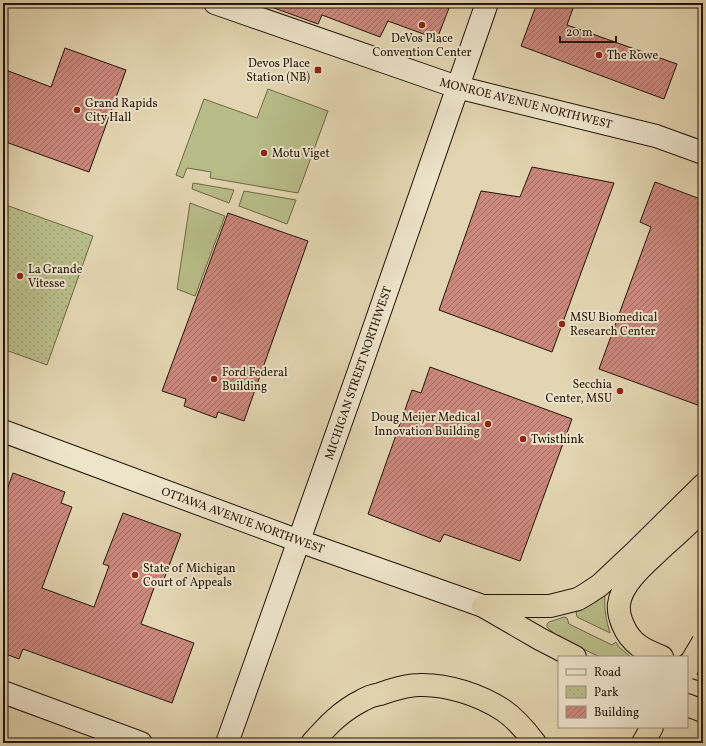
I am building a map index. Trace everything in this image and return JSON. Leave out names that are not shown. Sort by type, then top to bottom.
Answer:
[{"type":"highway","points":[[483,606],[550,606],[578,599],[600,584],[634,554],[703,485]]},
{"type":"highway","points":[[659,656],[638,645],[631,637],[620,616],[619,604],[624,589],[635,574],[703,510]]},
{"type":"highway","points":[[483,606],[573,656]]},
{"type":"highway","points":[[688,667],[703,642]]},
{"type":"highway","points":[[688,664],[703,670]]},
{"type":"highway","points":[[312,743],[330,722],[346,709],[364,699],[389,691],[418,685],[439,686],[458,690],[482,698],[503,710],[517,722],[535,743]]},
{"type":"highway","points":[[688,705],[703,711]]},
{"type":"highway","points":[[643,743],[651,728]]},
{"type":"main road","name":"MONROE AVENUE NORTHWEST","points":[[215,3],[457,87],[656,136],[703,153]]},
{"type":"main road","name":"MICHIGAN STREET NORTHWEST","points":[[227,743],[487,3]]},
{"type":"main road","name":"OTTAWA AVENUE NORTHWEST","points":[[3,431],[299,541],[483,606]]},
{"type":"main road","points":[[3,692],[141,743]]},
{"type":"green space","points":[[268,89],[328,111],[298,193],[210,178],[211,172],[187,168],[183,178],[176,175],[204,99],[257,118]]},
{"type":"green space","points":[[193,183],[234,190],[229,203],[192,189]]},
{"type":"green space","points":[[244,191],[296,200],[287,224],[239,206]]},
{"type":"green space","points":[[190,203],[225,216],[195,296],[177,289]]},
{"type":"green space","points":[[3,204],[93,236],[47,365],[3,349]]},
{"type":"green space","points":[[605,595],[607,623],[610,633],[577,617],[576,612]]},
{"type":"green space","points":[[564,617],[567,618],[569,624],[612,645],[616,642],[619,647],[630,656],[598,656],[558,637],[547,627],[549,622]]},
{"type":"building","name":"DeVos Place Convention Center","points":[[267,3],[451,3],[437,39],[388,21],[380,37],[322,15],[318,24],[266,5]]},
{"type":"building","name":"The Rowe","points":[[537,3],[575,3],[567,25],[677,64],[664,99],[521,46]]},
{"type":"building","name":"Grand Rapids City Hall","points":[[65,48],[126,70],[89,172],[3,141],[3,69],[51,87]]},
{"type":"building","name":"MSU Biomedical Research Center","points":[[532,167],[614,183],[552,352],[439,310],[481,191],[520,197]]},
{"type":"building","points":[[655,182],[703,200],[703,407],[599,369],[651,227],[640,222]]},
{"type":"building","points":[[228,213],[308,241],[244,421],[218,412],[216,418],[184,406],[186,399],[162,391]]},
{"type":"building","points":[[430,367],[572,419],[520,561],[444,534],[440,542],[368,514],[412,390],[421,393]]},
{"type":"building","points":[[13,473],[65,492],[61,503],[72,507],[42,588],[94,607],[109,566],[103,564],[123,513],[181,534],[161,587],[155,585],[141,624],[194,643],[172,703],[23,649],[19,659],[3,653],[3,501]]},
{"type":"place","name":"DeVos Place Convention Center","points":[[422,25]]},
{"type":"place","name":"The Rowe","points":[[599,55]]},
{"type":"place","name":"Devos Place Station (NB)","points":[[318,70]]},
{"type":"place","name":"Grand Rapids City Hall","points":[[77,110]]},
{"type":"place","name":"Motu Viget","points":[[264,153]]},
{"type":"place","name":"La Grande Vitesse","points":[[20,276]]},
{"type":"place","name":"MSU Biomedical Research Center","points":[[562,324]]},
{"type":"place","name":"Ford Federal Building","points":[[214,379]]},
{"type":"place","name":"Secchia Center, MSU","points":[[620,391]]},
{"type":"place","name":"Doug Meijer Medical Innovation Building","points":[[488,424]]},
{"type":"place","name":"Twisthink","points":[[523,439]]},
{"type":"place","name":"State of Michigan Court of Appeals","points":[[135,575]]}]
